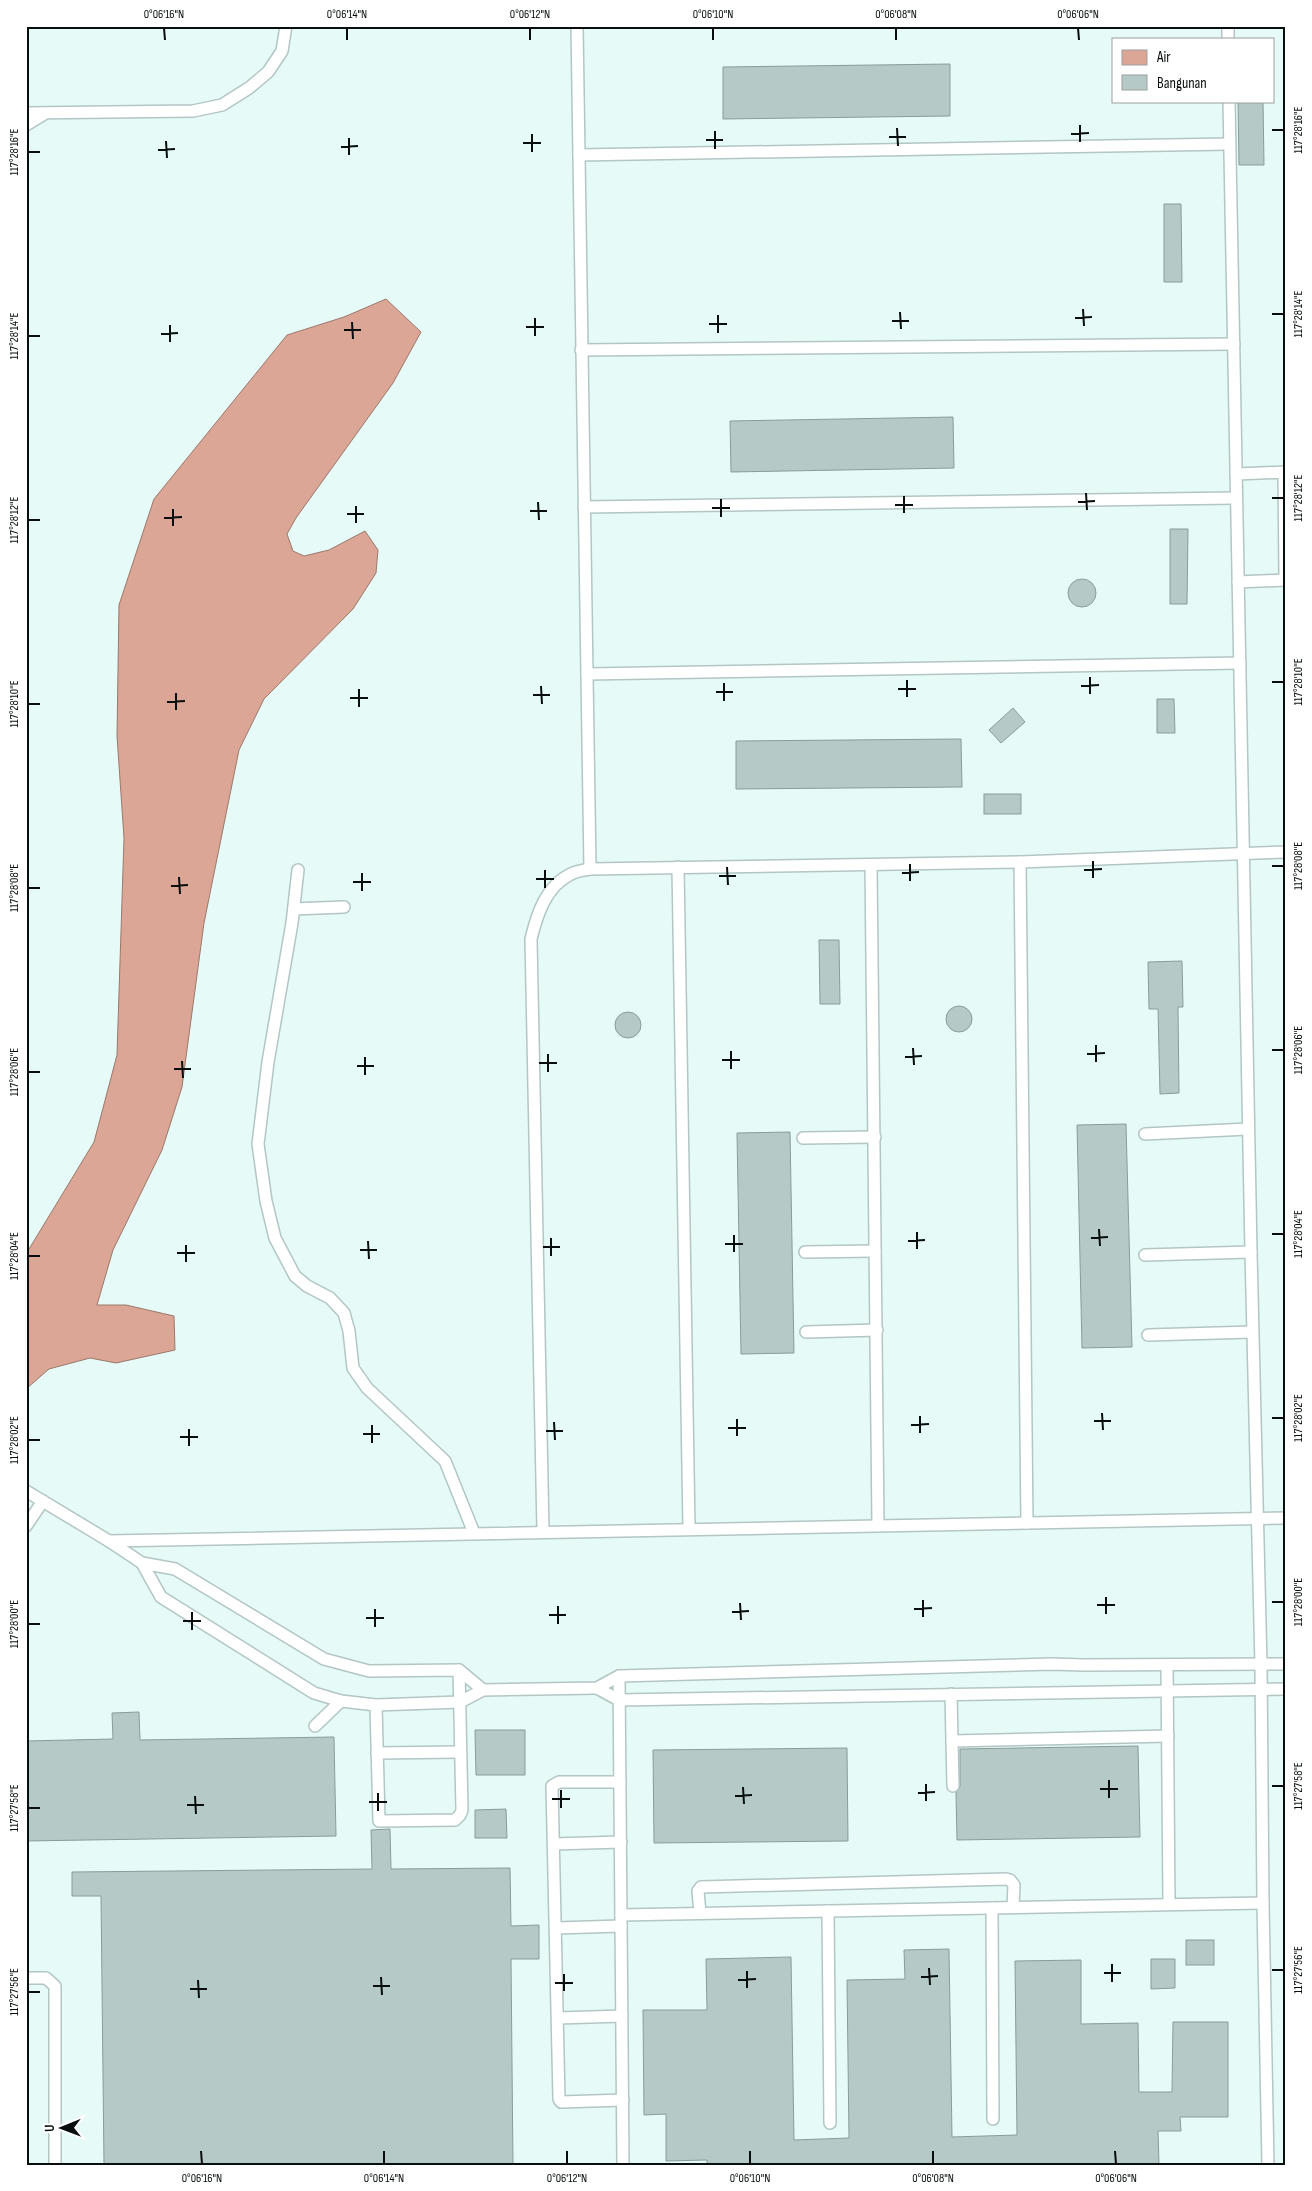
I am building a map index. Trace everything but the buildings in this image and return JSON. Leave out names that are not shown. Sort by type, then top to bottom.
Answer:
[{"type":"lane","points":[[26,113],[193,111],[222,105],[249,88],[268,72],[282,50],[286,26]]},
{"type":"lane","points":[[577,26],[590,869]]},
{"type":"lane","points":[[1229,102],[1252,1332],[1262,1689],[1263,1902],[1268,2165]]},
{"type":"lane","points":[[26,125],[46,113]]},
{"type":"lane","points":[[579,155],[1229,144]]},
{"type":"lane","points":[[581,350],[1234,344]]},
{"type":"lane","points":[[1236,474],[1285,472],[1285,580],[1238,582]]},
{"type":"lane","points":[[584,507],[1235,498]]},
{"type":"lane","points":[[587,674],[1240,664]]},
{"type":"lane","points":[[543,1531],[531,939],[537,916],[550,891],[570,874],[590,869],[1020,862],[1286,852]]},
{"type":"lane","points":[[1020,862],[1027,1523]]},
{"type":"lane","points":[[871,865],[876,1136],[875,1252],[878,1525]]},
{"type":"lane","points":[[678,867],[689,1528]]},
{"type":"lane","points":[[298,870],[294,908],[268,1062],[258,1144],[266,1201],[275,1238],[295,1276],[307,1286],[330,1298],[344,1313],[349,1331],[354,1368],[367,1388],[445,1461],[474,1533]]},
{"type":"lane","points":[[294,908],[344,907]]},
{"type":"lane","points":[[1145,1134],[1248,1129]]},
{"type":"lane","points":[[803,1138],[876,1136]]},
{"type":"lane","points":[[806,1252],[875,1252]]},
{"type":"lane","points":[[1145,1255],[1251,1252]]},
{"type":"lane","points":[[806,1332],[876,1330]]},
{"type":"lane","points":[[1148,1335],[1252,1332]]},
{"type":"lane","points":[[26,1492],[109,1541],[142,1563],[175,1569],[324,1658],[369,1671],[459,1670],[483,1690]]},
{"type":"lane","points":[[26,1526],[42,1502]]},
{"type":"lane","points":[[109,1541],[689,1528],[1286,1518]]},
{"type":"lane","points":[[142,1563],[161,1598],[314,1692],[341,1701],[376,1705],[460,1702],[483,1690],[597,1688],[619,1676],[1052,1664],[1286,1664]]},
{"type":"lane","points":[[1167,1665],[1169,1904]]},
{"type":"lane","points":[[376,1705],[379,1821],[455,1820],[460,1816],[462,1810],[459,1670]]},
{"type":"lane","points":[[619,1676],[624,2165]]},
{"type":"lane","points":[[597,1688],[619,1700],[1286,1689]]},
{"type":"lane","points":[[951,1694],[953,1786]]},
{"type":"lane","points":[[315,1726],[341,1701]]},
{"type":"lane","points":[[952,1741],[1168,1736]]},
{"type":"lane","points":[[377,1753],[460,1752]]},
{"type":"lane","points":[[620,1782],[554,1783],[552,1786],[559,2099],[561,2102],[623,2100]]},
{"type":"lane","points":[[554,1844],[621,1842]]},
{"type":"lane","points":[[700,1913],[698,1892],[701,1887],[1006,1879],[1010,1880],[1014,1885],[1013,1906]]},
{"type":"lane","points":[[556,1928],[700,1913],[1263,1902]]},
{"type":"lane","points":[[992,1908],[993,2119]]},
{"type":"lane","points":[[828,1911],[830,2123]]},
{"type":"lane","points":[[26,1978],[46,1978],[55,1986],[55,2165]]},
{"type":"lane","points":[[558,2018],[622,2016]]},
{"type":"water","points":[[386,299],[421,332],[393,383],[296,518],[287,534],[293,551],[304,556],[329,550],[365,531],[378,550],[376,573],[353,609],[264,699],[239,750],[204,923],[182,1087],[162,1150],[113,1250],[97,1305],[126,1305],[174,1316],[175,1350],[116,1363],[90,1358],[49,1369],[26,1389],[26,1254],[94,1142],[117,1055],[124,838],[117,736],[119,605],[154,499],[287,335],[344,317]]}]
